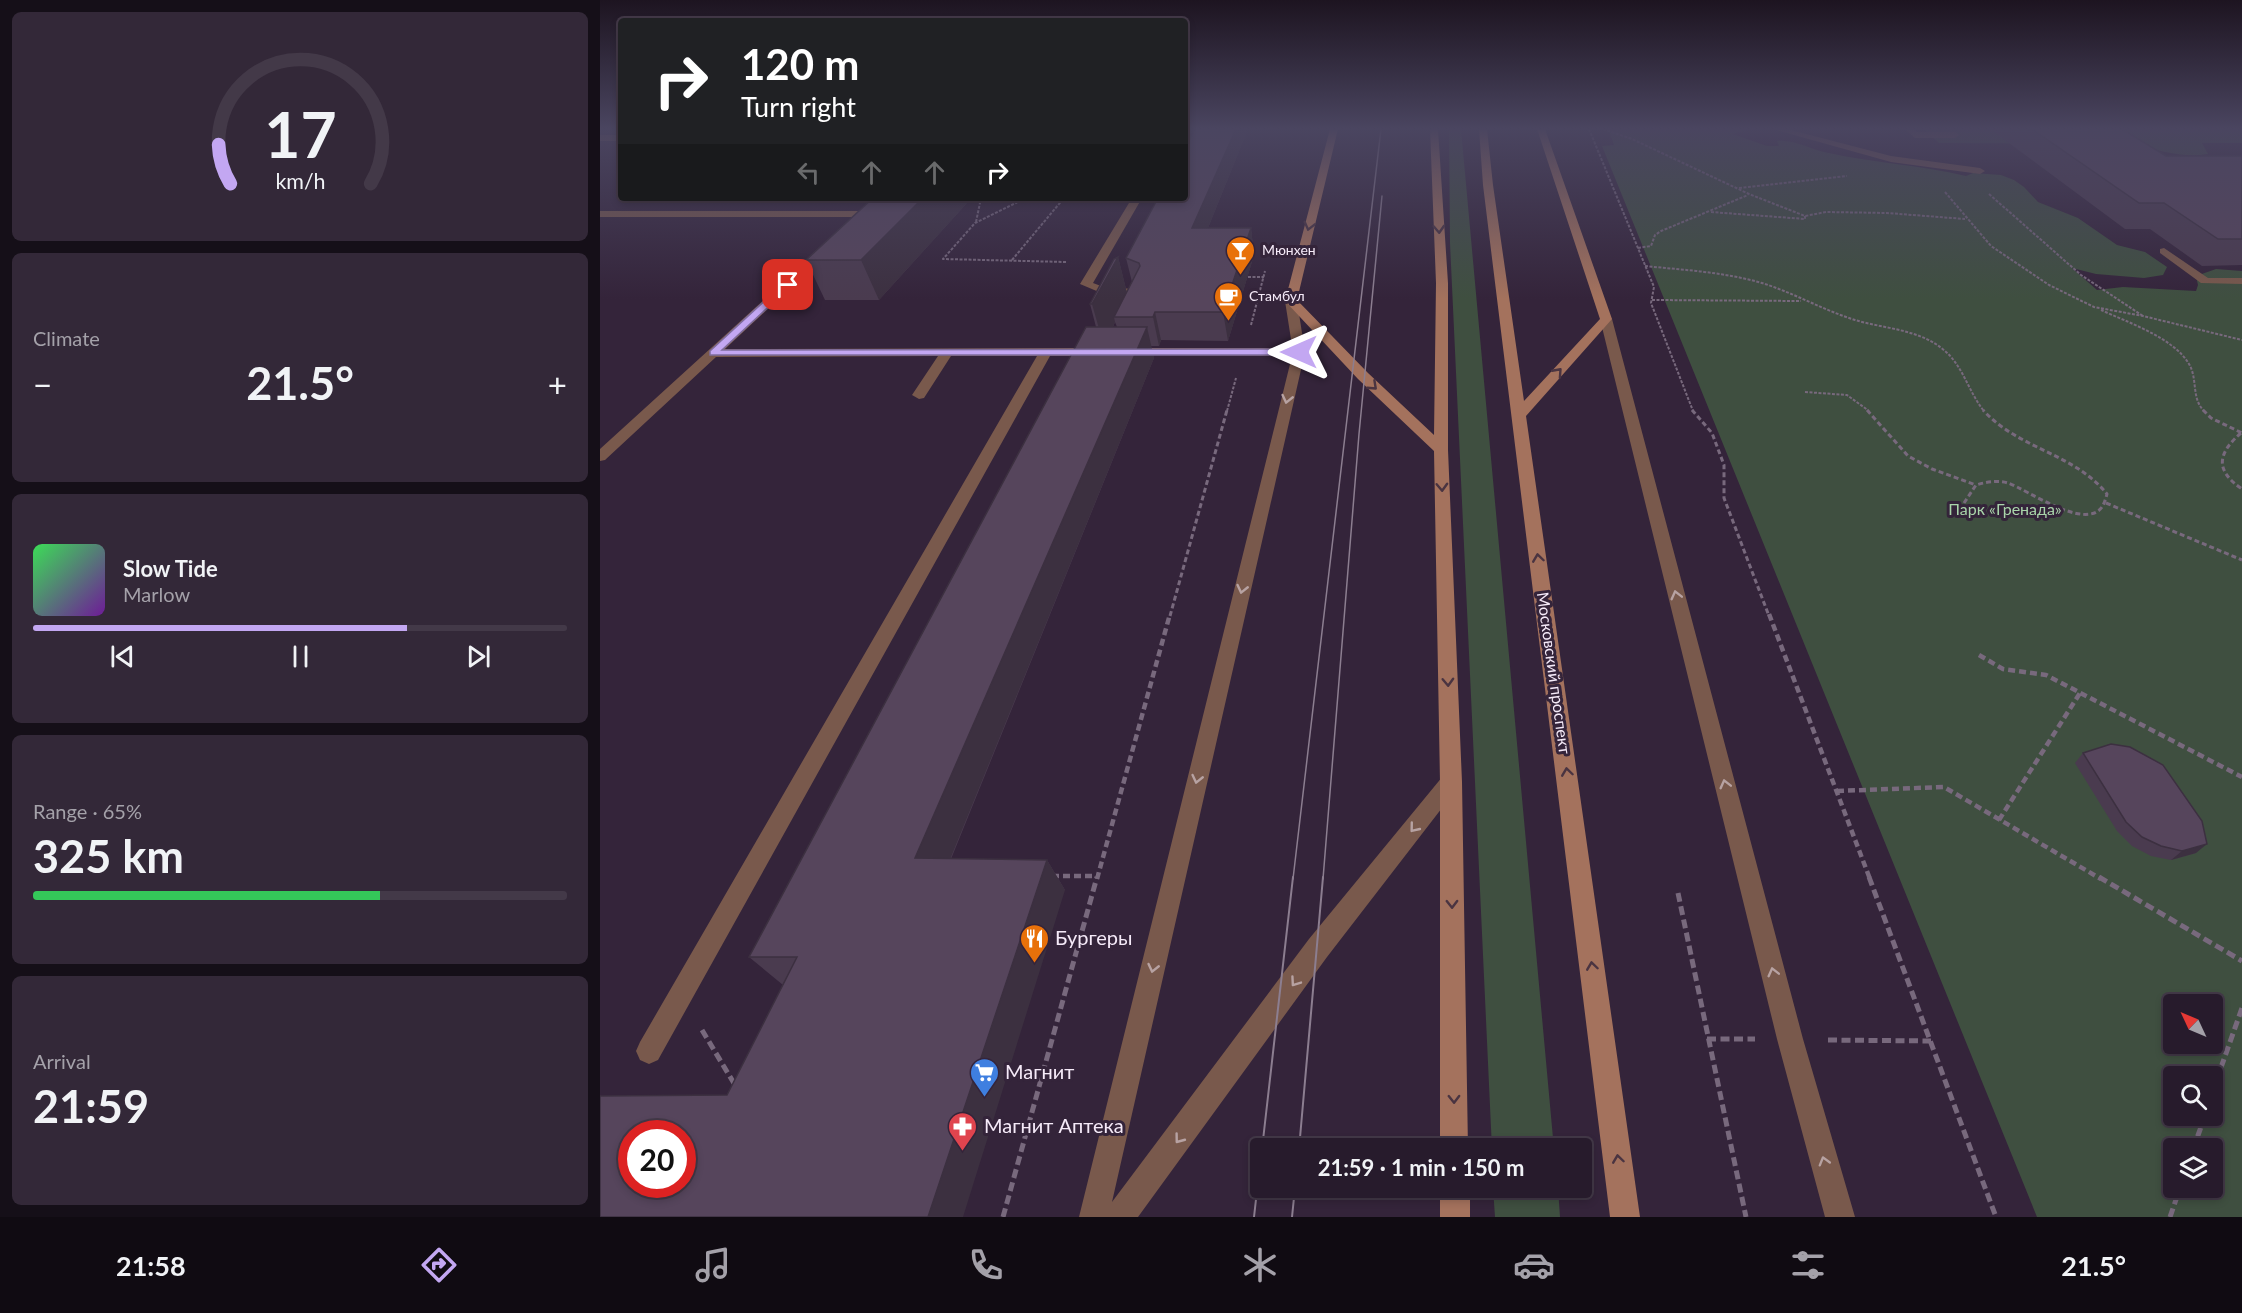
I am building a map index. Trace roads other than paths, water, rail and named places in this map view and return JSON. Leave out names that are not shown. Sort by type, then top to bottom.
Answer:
[{"type":"main road","points":[[1320,186],[1291,301],[1363,376],[1441,450]]},
{"type":"main road","points":[[1437,186],[1442,283],[1441,450],[1451,782],[1454,1138]]},
{"type":"main road","name":"Московский проспект","points":[[1488,186],[1625,1217]]},
{"type":"main road","points":[[1519,415],[1606,319],[1560,186]]},
{"type":"main road","points":[[1455,1198],[1455,1217]]},
{"type":"street","points":[[1129,312],[1138,292],[1100,289],[1086,284],[1135,201]]},
{"type":"street","points":[[600,214],[869,209],[851,226]]},
{"type":"street","points":[[600,457],[836,240]]},
{"type":"street","points":[[2164,251],[2205,281],[2242,281]]},
{"type":"street","points":[[1094,1217],[1299,352],[1291,301]]},
{"type":"street","points":[[1606,319],[1790,1039],[1840,1217]]},
{"type":"street","points":[[919,395],[947,352]]},
{"type":"street","points":[[649,1050],[1046,352]]},
{"type":"street","points":[[713,353],[1299,352]]},
{"type":"street","points":[[1120,1217],[1318,948],[1451,782]]},
{"type":"tram line","points":[[1293,879],[1374,186]]},
{"type":"tram line","points":[[1323,879],[1359,434],[1382,196]]},
{"type":"tram line","points":[[1263,1138],[1293,877]]},
{"type":"tram line","points":[[1300,1138],[1323,877]]},
{"type":"tram line","points":[[1254,1217],[1256,1198]]},
{"type":"tram line","points":[[1292,1217],[1294,1198]]},
{"type":"place","name":"Мюнхен","points":[[1241,276]]},
{"type":"place","name":"Стамбул","points":[[1228,322]]},
{"type":"place","name":"Бургеры","points":[[1034,964]]},
{"type":"place","name":"Магнит","points":[[984,1098]]},
{"type":"place","name":"Магнит Аптека","points":[[963,1152]]},
{"type":"park label","name":"Парк «Гренада»","points":[[2005,509]]}]
